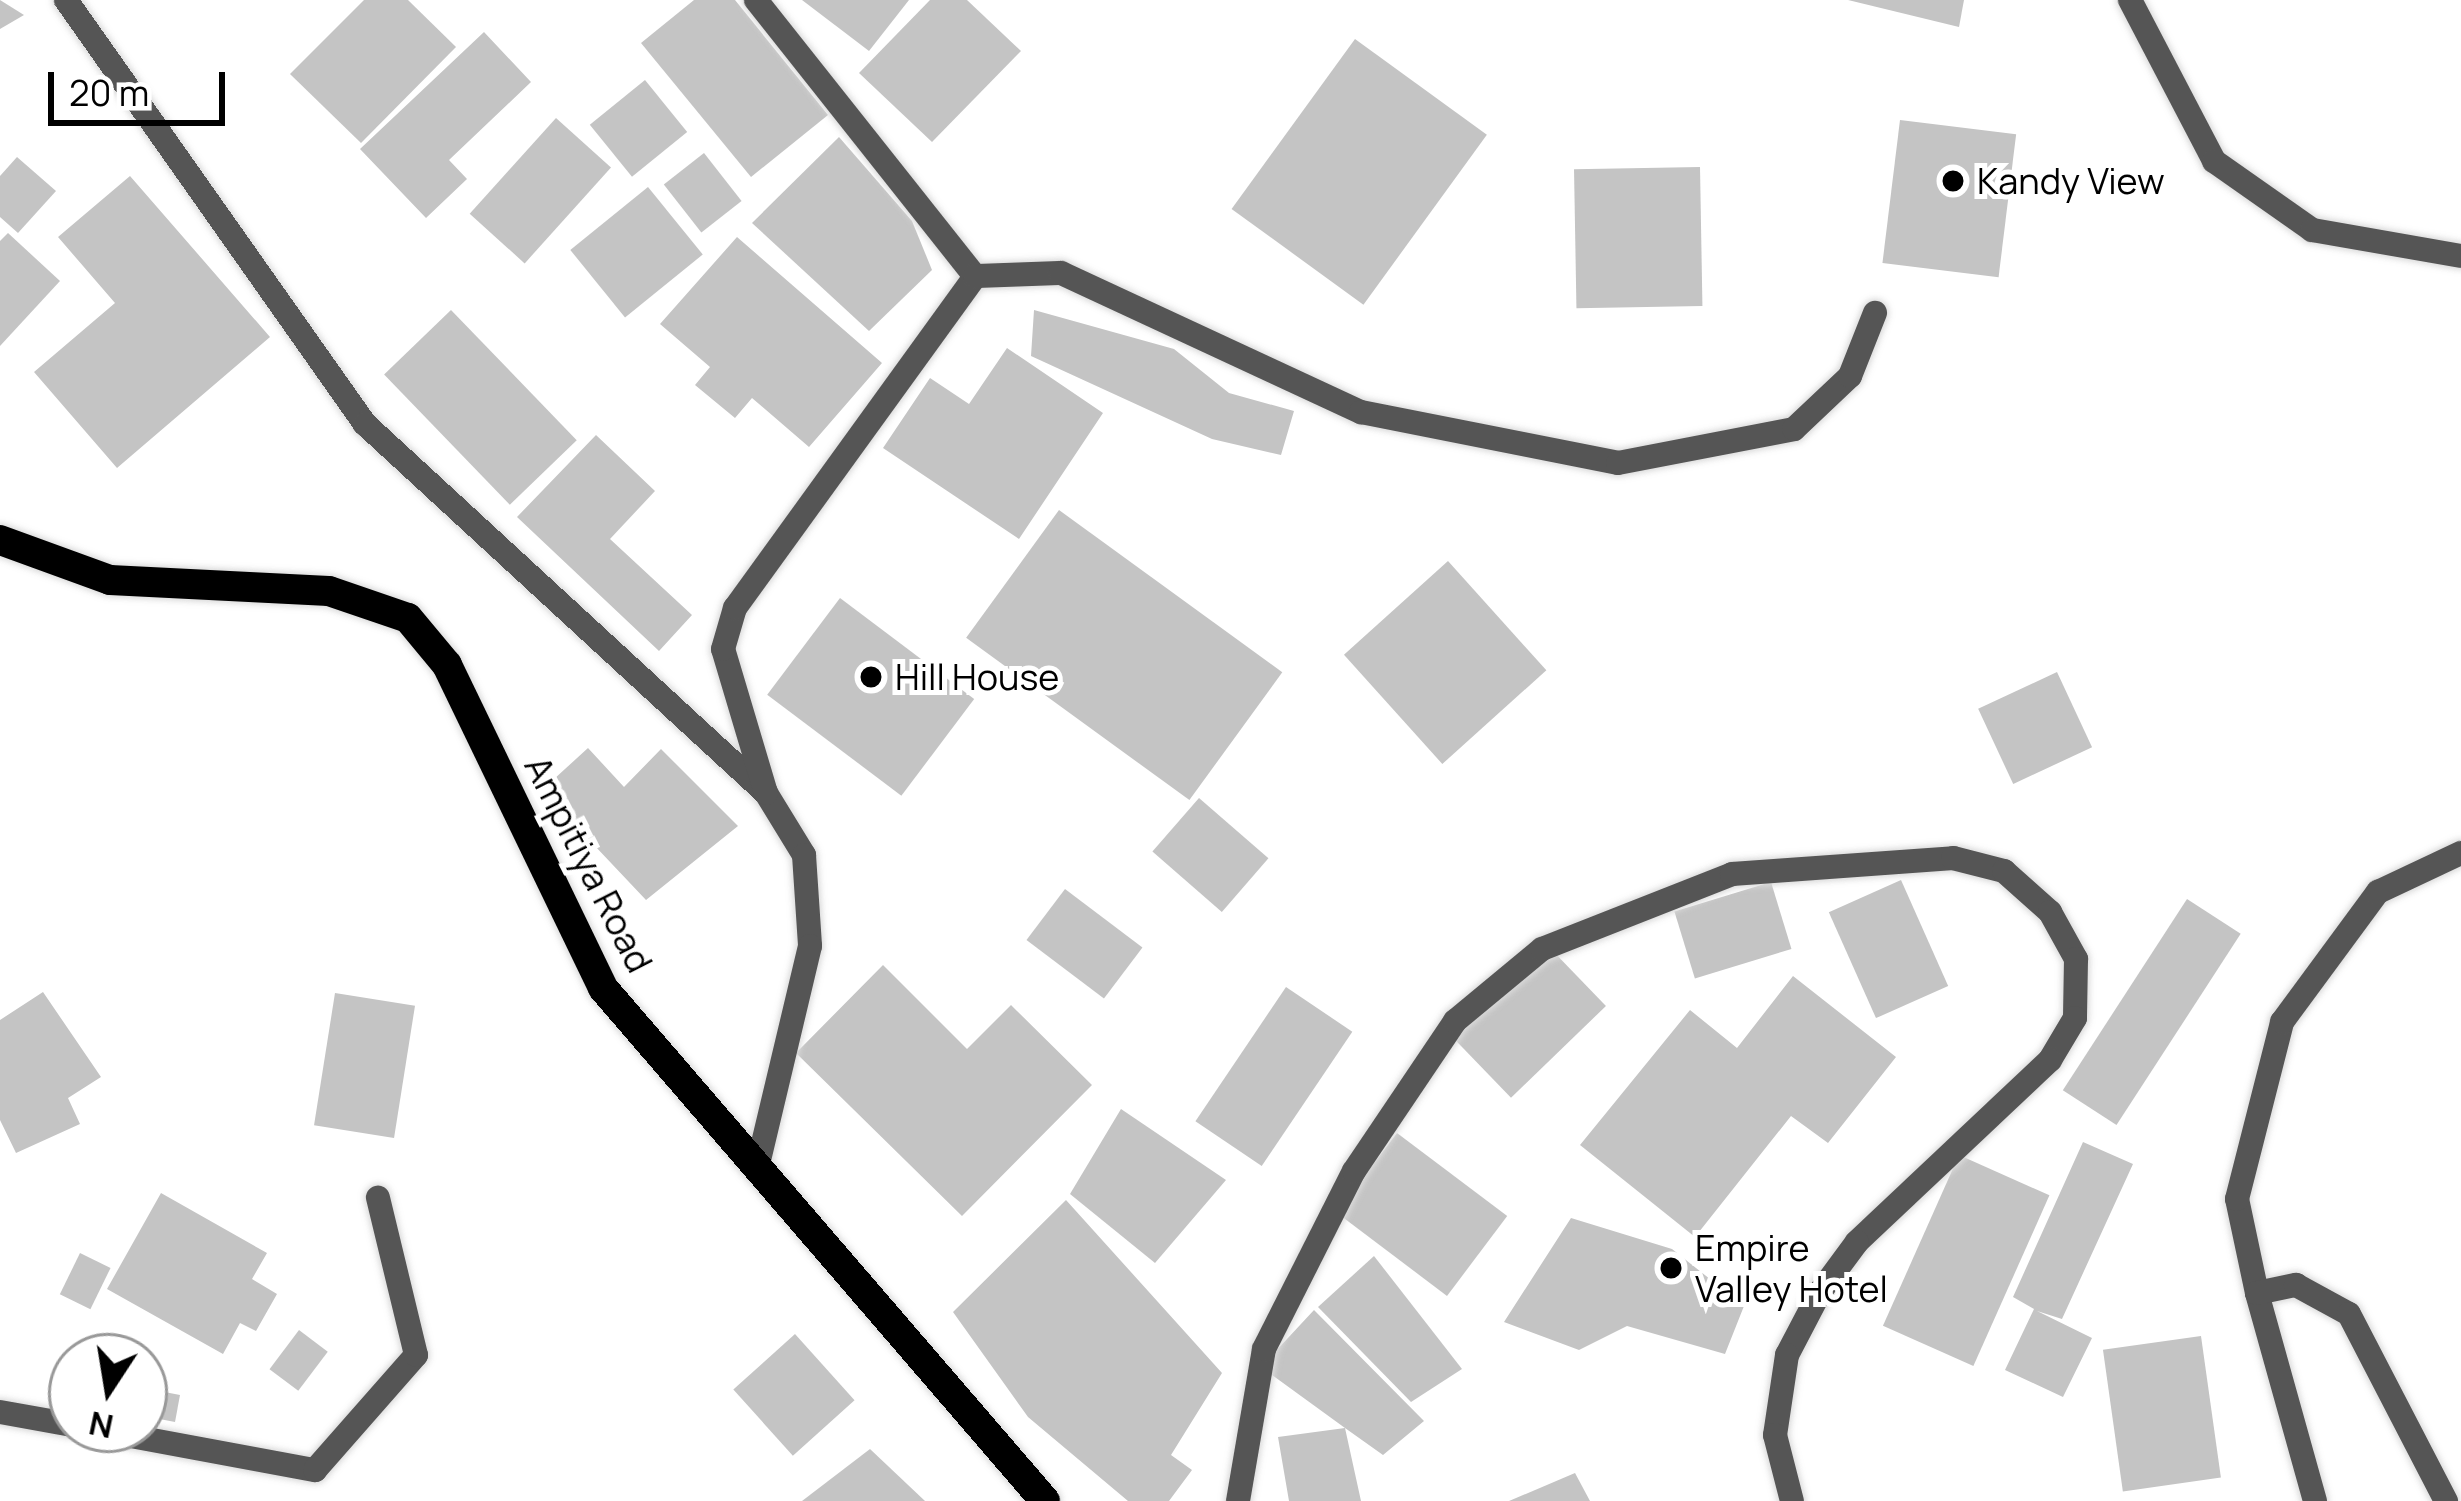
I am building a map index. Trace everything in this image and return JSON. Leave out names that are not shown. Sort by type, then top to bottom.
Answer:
[{"type":"main road","name":"Ampitiya Road","points":[[0,540],[110,580],[329,591],[408,618],[447,665],[603,988],[1046,1501]]},
{"type":"street","points":[[66,0],[365,424],[766,793]]},
{"type":"street","points":[[756,0],[975,276]]},
{"type":"street","points":[[2130,0],[2214,161],[2312,230],[2461,256]]},
{"type":"street","points":[[975,276],[1061,273],[1361,412],[1618,463],[1794,430],[1850,376],[1875,313]]},
{"type":"street","points":[[757,1169],[810,946],[804,855],[766,793],[723,649],[735,608],[975,276]]},
{"type":"street","points":[[2315,1501],[2257,1293],[2237,1199],[2282,1022],[2378,892],[2461,853]]},
{"type":"street","points":[[1238,1501],[1264,1348],[1354,1171],[1455,1021],[1541,949],[1732,874],[1953,858],[2004,871],[2050,912],[2076,959],[2075,1018],[2050,1060],[1857,1242],[1820,1292],[1786,1355],[1775,1435],[1792,1501]]},
{"type":"street","points":[[168,1443],[315,1470],[416,1355],[377,1198]]},
{"type":"street","points":[[2257,1293],[2296,1285],[2349,1314],[2446,1501]]},
{"type":"street","points":[[0,1412],[48,1421]]},
{"type":"building","points":[[0,0],[24,15],[0,29]]},
{"type":"building","points":[[364,0],[408,0],[456,47],[361,143],[290,74]]},
{"type":"building","points":[[694,0],[735,0],[828,115],[751,177],[641,43]]},
{"type":"building","points":[[802,0],[909,0],[869,51]]},
{"type":"building","points":[[930,0],[967,0],[1021,51],[932,142],[859,73]]},
{"type":"building","points":[[1848,0],[1964,0],[1959,27]]},
{"type":"building","points":[[484,32],[531,82],[449,160],[467,179],[426,218],[360,149]]},
{"type":"building","points":[[1355,39],[1487,135],[1363,305],[1232,209]]},
{"type":"building","points":[[645,80],[687,132],[632,177],[590,125]]},
{"type":"building","points":[[556,118],[611,168],[525,263],[470,214]]},
{"type":"building","points":[[1900,120],[2016,134],[1999,277],[1882,263]]},
{"type":"building","points":[[839,137],[912,221],[932,270],[869,331],[752,223]]},
{"type":"building","points":[[704,153],[742,201],[701,232],[664,184]]},
{"type":"building","points":[[17,157],[56,191],[18,233],[0,217],[0,176]]},
{"type":"building","points":[[1700,167],[1702,306],[1576,308],[1574,169]]},
{"type":"building","points":[[130,176],[270,337],[117,468],[34,372],[115,303],[58,237]]},
{"type":"building","points":[[648,187],[703,255],[625,318],[570,250]]},
{"type":"building","points":[[8,233],[60,281],[0,346],[0,241]]},
{"type":"building","points":[[737,237],[882,363],[809,447],[752,398],[735,418],[695,385],[710,367],[660,324]]},
{"type":"building","points":[[451,310],[577,440],[510,505],[384,375]]},
{"type":"building","points":[[1034,310],[1174,349],[1229,393],[1294,411],[1281,455],[1212,439],[1031,356]]},
{"type":"building","points":[[1007,348],[1103,413],[1019,539],[883,448],[930,378],[969,404]]},
{"type":"building","points":[[596,435],[655,491],[610,539],[692,615],[659,651],[517,517]]},
{"type":"building","points":[[1059,510],[1282,672],[1189,800],[966,638]]},
{"type":"building","points":[[1448,561],[1546,670],[1442,764],[1344,655]]},
{"type":"building","points":[[840,598],[974,699],[901,796],[767,695]]},
{"type":"building","points":[[2057,672],[2092,747],[2013,784],[1978,709]]},
{"type":"building","points":[[588,748],[624,787],[661,749],[738,826],[646,900],[542,790]]},
{"type":"building","points":[[1199,798],[1268,858],[1222,912],[1152,852]]},
{"type":"building","points":[[1901,880],[1948,986],[1876,1018],[1829,912]]},
{"type":"building","points":[[1771,882],[1791,949],[1695,978],[1674,912]]},
{"type":"building","points":[[1065,889],[1142,947],[1104,998],[1026,940]]},
{"type":"building","points":[[2187,899],[2241,934],[2116,1125],[2063,1090]]},
{"type":"building","points":[[1549,947],[1606,1006],[1511,1098],[1454,1039]]},
{"type":"building","points":[[883,965],[967,1049],[1011,1005],[1092,1085],[962,1216],[796,1053]]},
{"type":"building","points":[[1793,976],[1896,1057],[1828,1143],[1791,1116],[1695,1237],[1580,1145],[1690,1010],[1737,1048]]},
{"type":"building","points":[[1286,987],[1352,1032],[1262,1166],[1195,1121]]},
{"type":"building","points":[[43,992],[101,1077],[68,1098],[80,1124],[16,1153],[0,1120],[0,1020]]},
{"type":"building","points":[[335,993],[415,1006],[394,1138],[314,1125]]},
{"type":"building","points":[[1121,1109],[1226,1180],[1155,1263],[1070,1194]]},
{"type":"building","points":[[1397,1133],[1507,1216],[1447,1296],[1337,1213]]},
{"type":"building","points":[[2083,1142],[2133,1164],[2062,1319],[2037,1311],[2092,1338],[2063,1397],[2005,1370],[2034,1309],[2013,1297]]},
{"type":"building","points":[[1959,1155],[2049,1195],[1973,1366],[1883,1326]]},
{"type":"building","points":[[161,1193],[267,1253],[252,1279],[277,1294],[256,1331],[240,1323],[223,1354],[107,1289]]},
{"type":"building","points":[[1066,1200],[1222,1373],[1171,1455],[1192,1470],[1169,1501],[1128,1501],[1028,1417],[953,1312]]},
{"type":"building","points":[[1571,1218],[1672,1249],[1744,1306],[1725,1354],[1627,1326],[1579,1350],[1504,1322]]},
{"type":"building","points":[[80,1253],[111,1268],[90,1309],[60,1294]]},
{"type":"building","points":[[1374,1256],[1462,1369],[1411,1402],[1318,1307]]},
{"type":"building","points":[[1314,1310],[1424,1421],[1383,1455],[1261,1367]]},
{"type":"building","points":[[299,1330],[328,1352],[298,1391],[270,1369]]},
{"type":"building","points":[[795,1334],[855,1400],[793,1456],[733,1390]]},
{"type":"building","points":[[2201,1336],[2221,1478],[2123,1491],[2103,1350]]},
{"type":"building","points":[[168,1393],[180,1395],[175,1422],[168,1421]]},
{"type":"building","points":[[1345,1428],[1361,1501],[1289,1501],[1278,1437]]},
{"type":"building","points":[[870,1449],[925,1501],[802,1501]]},
{"type":"building","points":[[1575,1473],[1590,1501],[1509,1501]]},
{"type":"place","name":"Kandy View","points":[[1953,181]]},
{"type":"place","name":"Hill House","points":[[871,677]]},
{"type":"place","name":"Empire Valley Hotel","points":[[1671,1268]]}]
